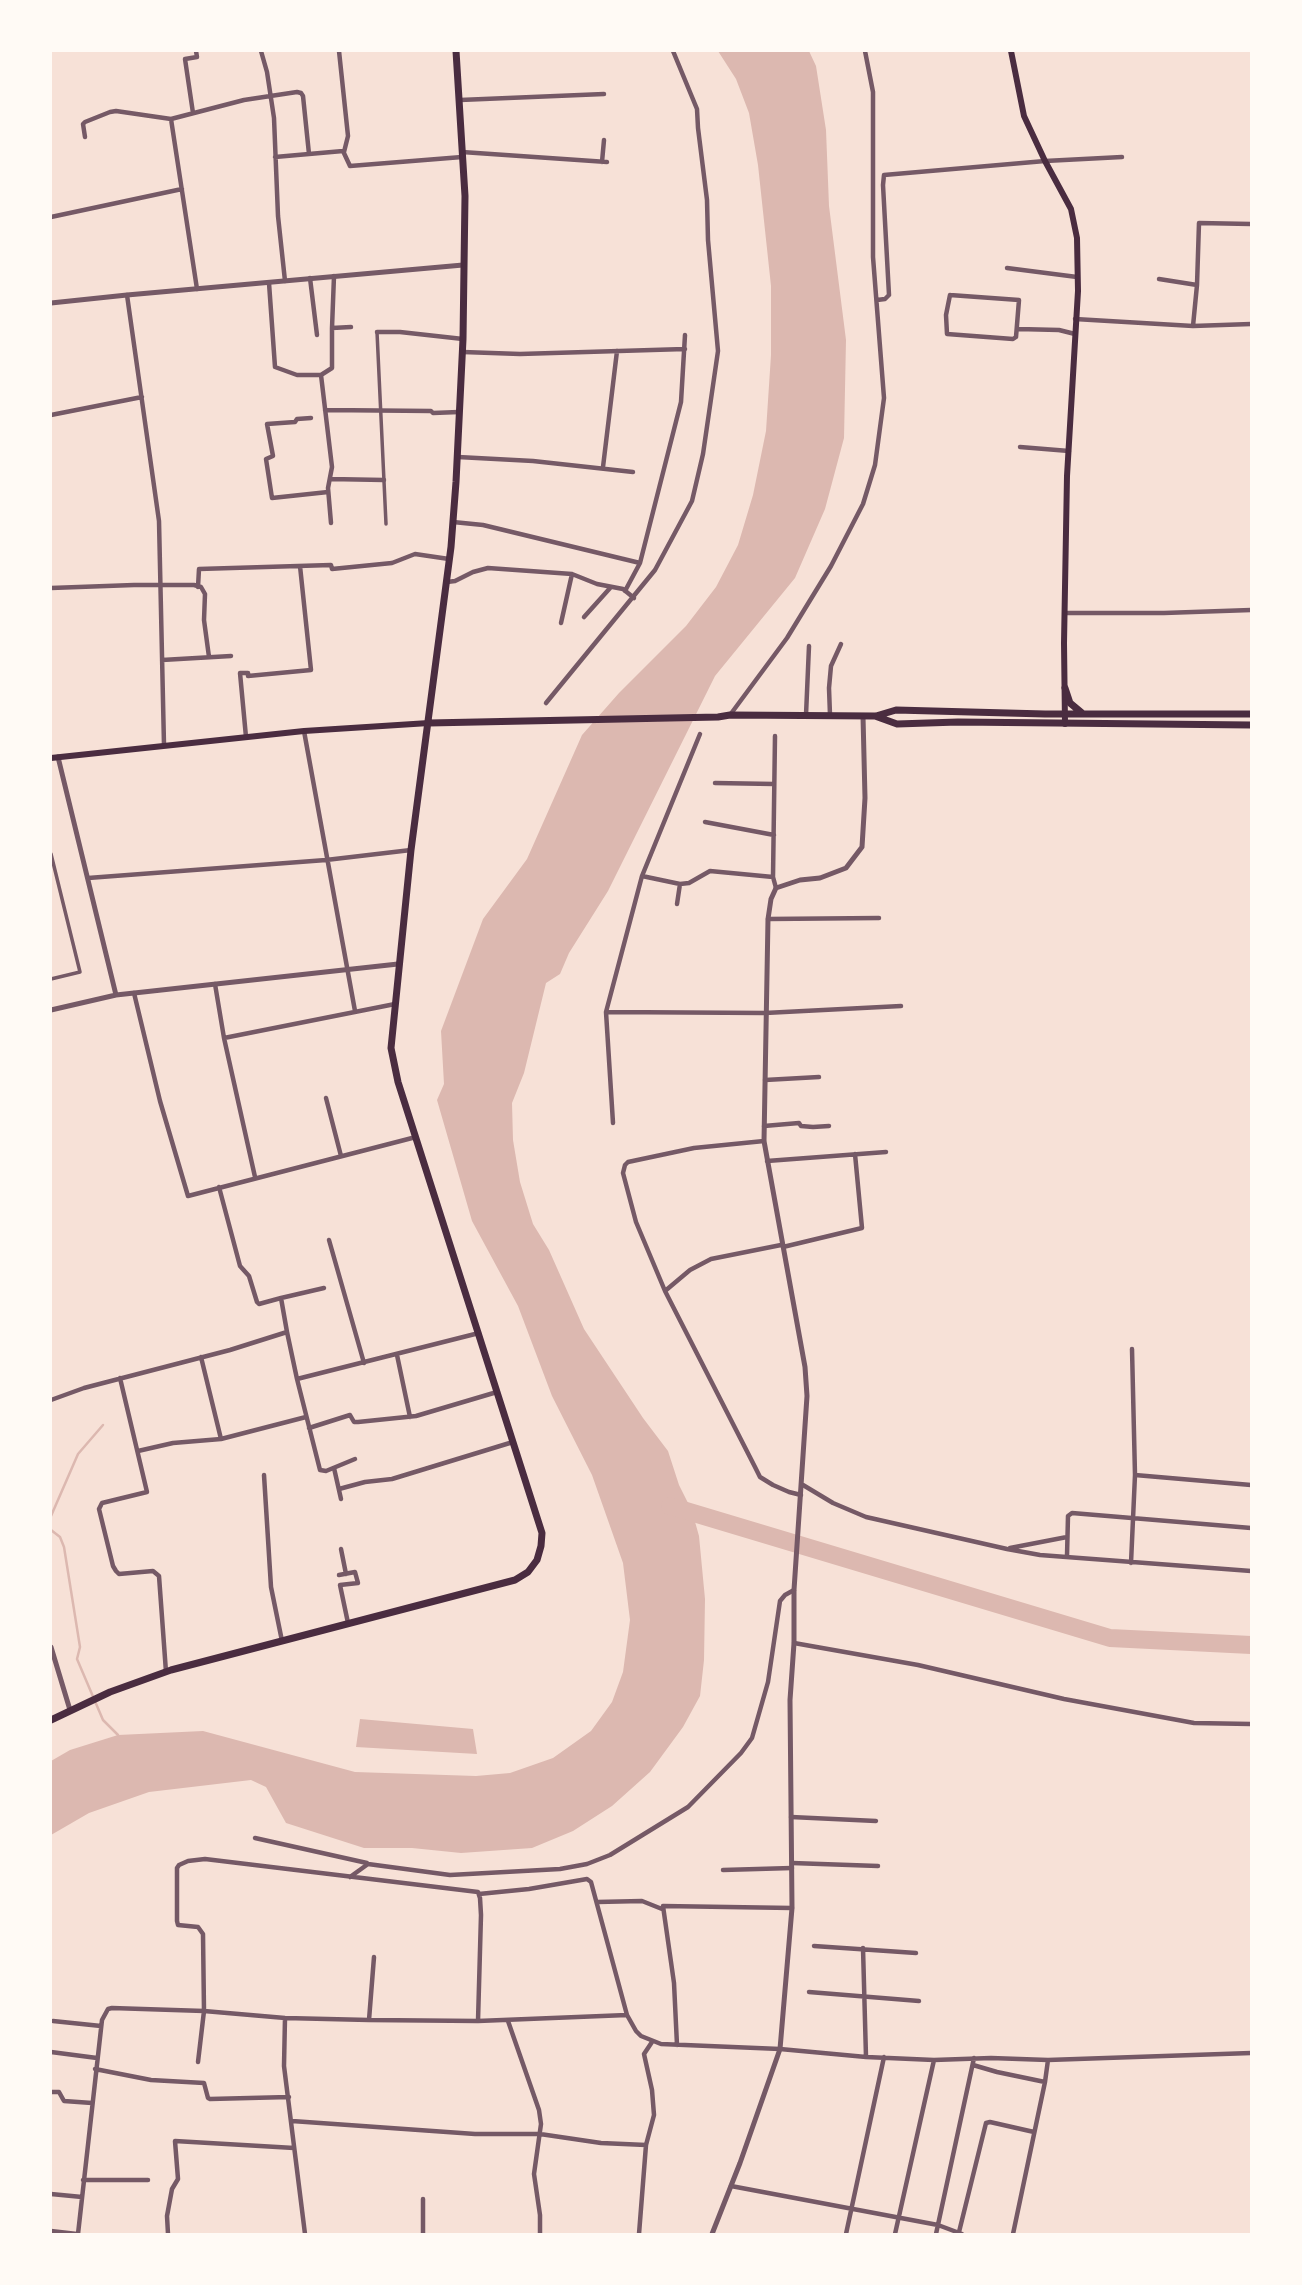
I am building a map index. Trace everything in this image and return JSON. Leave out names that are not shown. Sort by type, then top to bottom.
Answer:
[{"type":"highway","points":[[51,1720],[110,1692],[166,1672],[515,1580],[528,1572],[537,1560],[541,1546],[542,1533],[393,1064],[391,1048],[411,850],[433,723],[450,559],[457,457],[463,339],[465,196],[456,51]]},
{"type":"highway","points":[[1065,688],[1070,703],[1084,713]]},
{"type":"highway","points":[[433,723],[730,715],[875,716],[896,710],[1251,714]]},
{"type":"highway","points":[[875,716],[897,724],[958,722],[1251,725]]},
{"type":"main road","points":[[1011,51],[1020,104],[1045,161],[1071,209],[1077,238],[1064,613],[1065,724]]},
{"type":"main road","points":[[54,757],[304,731],[433,723]]},
{"type":"street","points":[[193,113],[185,59],[197,57],[196,51]]},
{"type":"street","points":[[261,51],[272,96],[278,216],[285,281]]},
{"type":"street","points":[[339,51],[348,136],[344,152],[350,166],[462,155],[604,162],[604,140]]},
{"type":"street","points":[[546,703],[634,598],[654,570],[692,500],[709,422],[718,351],[707,200],[697,109],[673,51]]},
{"type":"street","points":[[730,715],[788,638],[813,597],[863,504],[876,465],[884,398],[873,257],[873,92],[865,51]]},
{"type":"street","points":[[85,137],[85,122],[110,112],[171,118],[244,100],[301,93],[307,121],[309,154]]},
{"type":"street","points":[[460,100],[604,94]]},
{"type":"street","points":[[171,118],[197,289]]},
{"type":"street","points":[[275,157],[344,152]]},
{"type":"street","points":[[877,300],[889,295],[884,175],[1122,157]]},
{"type":"street","points":[[51,217],[182,190]]},
{"type":"street","points":[[1193,326],[1199,223],[1251,224]]},
{"type":"street","points":[[51,303],[463,265]]},
{"type":"street","points":[[1007,268],[1077,277]]},
{"type":"street","points":[[269,283],[275,367],[297,375],[321,375],[332,368],[334,276]]},
{"type":"street","points":[[310,278],[317,335]]},
{"type":"street","points":[[1159,279],[1197,285]]},
{"type":"street","points":[[127,295],[159,521],[164,745]]},
{"type":"street","points":[[950,295],[1019,300],[1017,329],[1013,339],[947,334],[946,315],[950,295]]},
{"type":"street","points":[[1075,319],[1193,326],[1251,324]]},
{"type":"street","points":[[332,328],[351,327]]},
{"type":"street","points":[[1017,329],[1059,330],[1075,334]]},
{"type":"street","points":[[386,524],[377,332],[463,339]]},
{"type":"street","points":[[625,591],[640,563],[681,402],[685,335]]},
{"type":"street","points":[[462,352],[520,354],[685,349]]},
{"type":"street","points":[[603,467],[617,351]]},
{"type":"street","points":[[321,375],[332,467],[328,492],[331,523]]},
{"type":"street","points":[[51,415],[142,397]]},
{"type":"street","points":[[325,410],[459,412]]},
{"type":"street","points":[[311,418],[267,424],[273,456],[266,459],[272,499],[328,492]]},
{"type":"street","points":[[1020,447],[1069,451]]},
{"type":"street","points":[[457,457],[603,467],[633,472]]},
{"type":"street","points":[[330,479],[384,480]]},
{"type":"street","points":[[452,522],[483,525],[640,563]]},
{"type":"street","points":[[198,587],[199,569],[331,565],[332,569],[392,563],[415,554],[450,559]]},
{"type":"street","points":[[246,737],[240,673],[248,673],[248,676],[312,670],[300,566]]},
{"type":"street","points":[[447,582],[488,568],[572,574],[625,591],[634,598]]},
{"type":"street","points":[[562,623],[572,574]]},
{"type":"street","points":[[51,589],[134,585],[204,589],[208,657]]},
{"type":"street","points":[[584,617],[612,586]]},
{"type":"street","points":[[1064,613],[1251,610]]},
{"type":"street","points":[[831,716],[831,666],[841,644]]},
{"type":"street","points":[[806,716],[809,646]]},
{"type":"street","points":[[162,660],[231,656]]},
{"type":"street","points":[[776,888],[800,880],[820,878],[846,868],[862,847],[865,798],[863,716]]},
{"type":"street","points":[[304,731],[355,1011]]},
{"type":"street","points":[[613,1123],[606,1012],[642,876],[700,734]]},
{"type":"street","points":[[712,2234],[780,2049],[792,1908],[790,1700],[794,1589],[807,1396],[806,1377],[764,1141],[768,919],[776,888],[773,877],[775,736]]},
{"type":"street","points":[[54,757],[88,878],[116,995]]},
{"type":"street","points":[[715,783],[775,784]]},
{"type":"street","points":[[705,822],[774,835]]},
{"type":"street","points":[[88,878],[326,860],[411,850]]},
{"type":"street","points":[[51,854],[80,972],[51,979]]},
{"type":"street","points":[[642,876],[680,884],[689,883],[710,871],[773,877]]},
{"type":"street","points":[[677,904],[680,884]]},
{"type":"street","points":[[768,919],[878,918]]},
{"type":"street","points":[[51,1010],[116,995],[398,964]]},
{"type":"street","points":[[215,984],[256,1177]]},
{"type":"street","points":[[134,993],[160,1101],[188,1195],[417,1137]]},
{"type":"street","points":[[225,1038],[395,1004]]},
{"type":"street","points":[[606,1012],[765,1013],[901,1006]]},
{"type":"street","points":[[764,1080],[819,1077]]},
{"type":"street","points":[[326,1098],[341,1156]]},
{"type":"street","points":[[764,1126],[799,1123],[801,1126],[829,1126]]},
{"type":"street","points":[[764,1141],[694,1148],[628,1162],[624,1173],[636,1222],[665,1291],[760,1477],[780,1489],[801,1495]]},
{"type":"street","points":[[766,1161],[886,1152]]},
{"type":"street","points":[[665,1291],[690,1270],[711,1259],[862,1228],[855,1154]]},
{"type":"street","points":[[219,1187],[240,1266],[249,1276],[259,1304],[324,1288]]},
{"type":"street","points":[[329,1240],[365,1364]]},
{"type":"street","points":[[281,1298],[318,1467],[324,1471],[355,1460]]},
{"type":"street","points":[[51,1400],[84,1388],[230,1350],[287,1332]]},
{"type":"street","points":[[298,1379],[479,1333]]},
{"type":"street","points":[[1131,1563],[1135,1475],[1132,1349]]},
{"type":"street","points":[[397,1355],[410,1417]]},
{"type":"street","points":[[201,1357],[221,1439]]},
{"type":"street","points":[[120,1378],[147,1492],[102,1503],[99,1509],[113,1566],[117,1572],[153,1571],[159,1576],[166,1672]]},
{"type":"street","points":[[309,1428],[350,1415],[354,1422],[410,1417],[498,1391]]},
{"type":"street","points":[[138,1451],[173,1443],[221,1439],[306,1417]]},
{"type":"street","points":[[339,1489],[392,1479],[513,1442]]},
{"type":"street","points":[[334,1468],[341,1499]]},
{"type":"street","points":[[264,1475],[271,1587],[282,1641]]},
{"type":"street","points":[[1135,1475],[1251,1485]]},
{"type":"street","points":[[803,1485],[832,1503],[866,1517],[1007,1549],[1040,1555],[1251,1571]]},
{"type":"street","points":[[1068,1556],[1070,1514],[1251,1528]]},
{"type":"street","points":[[1007,1549],[1067,1537]]},
{"type":"street","points":[[341,1549],[346,1573]]},
{"type":"street","points":[[339,1575],[355,1572],[358,1583],[340,1586],[349,1624]]},
{"type":"street","points":[[255,1838],[368,1864],[450,1875],[560,1869],[587,1864],[610,1855],[688,1807],[741,1753],[752,1738],[768,1682],[780,1601],[794,1589]]},
{"type":"street","points":[[794,1643],[918,1665],[1064,1699],[1194,1723],[1251,1724]]},
{"type":"street","points":[[51,1647],[70,1710]]},
{"type":"street","points":[[792,1817],[876,1821]]},
{"type":"street","points":[[198,2062],[204,2011],[203,1934],[198,1927],[177,1923],[179,1865],[205,1859],[474,1891],[479,1894],[529,1889],[582,1878],[591,1882],[627,2015],[636,2031],[652,2042],[677,2046],[780,2049],[866,2057],[974,2061],[1251,2053]]},
{"type":"street","points":[[349,1878],[368,1864]]},
{"type":"street","points":[[723,1870],[792,1866],[878,1866]]},
{"type":"street","points":[[478,2021],[481,1915],[479,1894]]},
{"type":"street","points":[[597,1902],[642,1901],[662,1909]]},
{"type":"street","points":[[662,1909],[667,1905],[792,1908]]},
{"type":"street","points":[[662,1909],[674,1983],[677,2046]]},
{"type":"street","points":[[814,1946],[916,1953]]},
{"type":"street","points":[[863,1948],[866,2057]]},
{"type":"street","points":[[369,2020],[374,1957]]},
{"type":"street","points":[[809,1992],[919,2001]]},
{"type":"street","points":[[51,2231],[78,2234],[95,2069],[101,2026],[108,2009],[369,2020],[508,2021],[627,2015]]},
{"type":"street","points":[[285,2018],[284,2066],[306,2234]]},
{"type":"street","points":[[53,2021],[101,2026]]},
{"type":"street","points":[[508,2021],[539,2110],[540,2134],[534,2174],[540,2234]]},
{"type":"street","points":[[639,2234],[646,2145],[654,2115],[644,2054],[652,2042]]},
{"type":"street","points":[[51,2052],[97,2058]]},
{"type":"street","points":[[846,2234],[884,2057]]},
{"type":"street","points":[[894,2234],[934,2060]]},
{"type":"street","points":[[1013,2234],[1048,2060]]},
{"type":"street","points":[[974,2061],[997,2072],[1045,2082]]},
{"type":"street","points":[[936,2234],[974,2061]]},
{"type":"street","points":[[95,2069],[151,2080],[204,2083],[210,2099],[289,2097]]},
{"type":"street","points":[[51,2092],[59,2092],[66,2102],[92,2103]]},
{"type":"street","points":[[292,2121],[475,2134],[540,2134],[601,2143],[646,2145]]},
{"type":"street","points":[[731,2186],[938,2225],[961,2233],[986,2123],[1034,2132]]},
{"type":"street","points":[[168,2234],[169,2202],[178,2179],[175,2141],[294,2148]]},
{"type":"street","points":[[83,2180],[148,2180]]},
{"type":"street","points":[[51,2194],[82,2197]]},
{"type":"street","points":[[423,2199],[423,2234]]},
{"type":"shaded area","points":[[718,51],[809,51],[816,66],[826,130],[829,206],[846,340],[844,438],[825,509],[795,578],[715,676],[608,891],[569,953],[560,974],[546,983],[524,1073],[512,1103],[513,1140],[520,1182],[533,1224],[549,1250],[584,1329],[668,1451],[679,1485],[692,1511],[699,1536],[705,1599],[704,1660],[700,1696],[683,1727],[650,1772],[612,1806],[573,1831],[532,1848],[461,1853],[412,1848],[364,1848],[286,1823],[266,1787],[251,1780],[149,1792],[89,1813],[51,1835],[51,1761],[70,1750],[118,1735],[203,1731],[355,1772],[476,1776],[510,1773],[553,1758],[591,1731],[612,1702],[623,1672],[630,1620],[623,1563],[592,1475],[552,1396],[518,1306],[472,1221],[437,1100],[444,1084],[441,1031],[483,919],[527,859],[582,735],[619,693],[686,626],[716,587],[738,545],[753,495],[766,431],[771,355],[771,286],[758,165],[749,113],[736,79]]},
{"type":"shaded area","points":[[360,1719],[473,1729],[477,1754],[356,1747]]},
{"type":"waterway","points":[[51,1516],[78,1454],[103,1425]]},
{"type":"waterway","points":[[670,1506],[1110,1638],[1251,1645]]},
{"type":"waterway","points":[[51,1530],[60,1537],[64,1547],[80,1647],[77,1659],[103,1720],[118,1735]]}]
